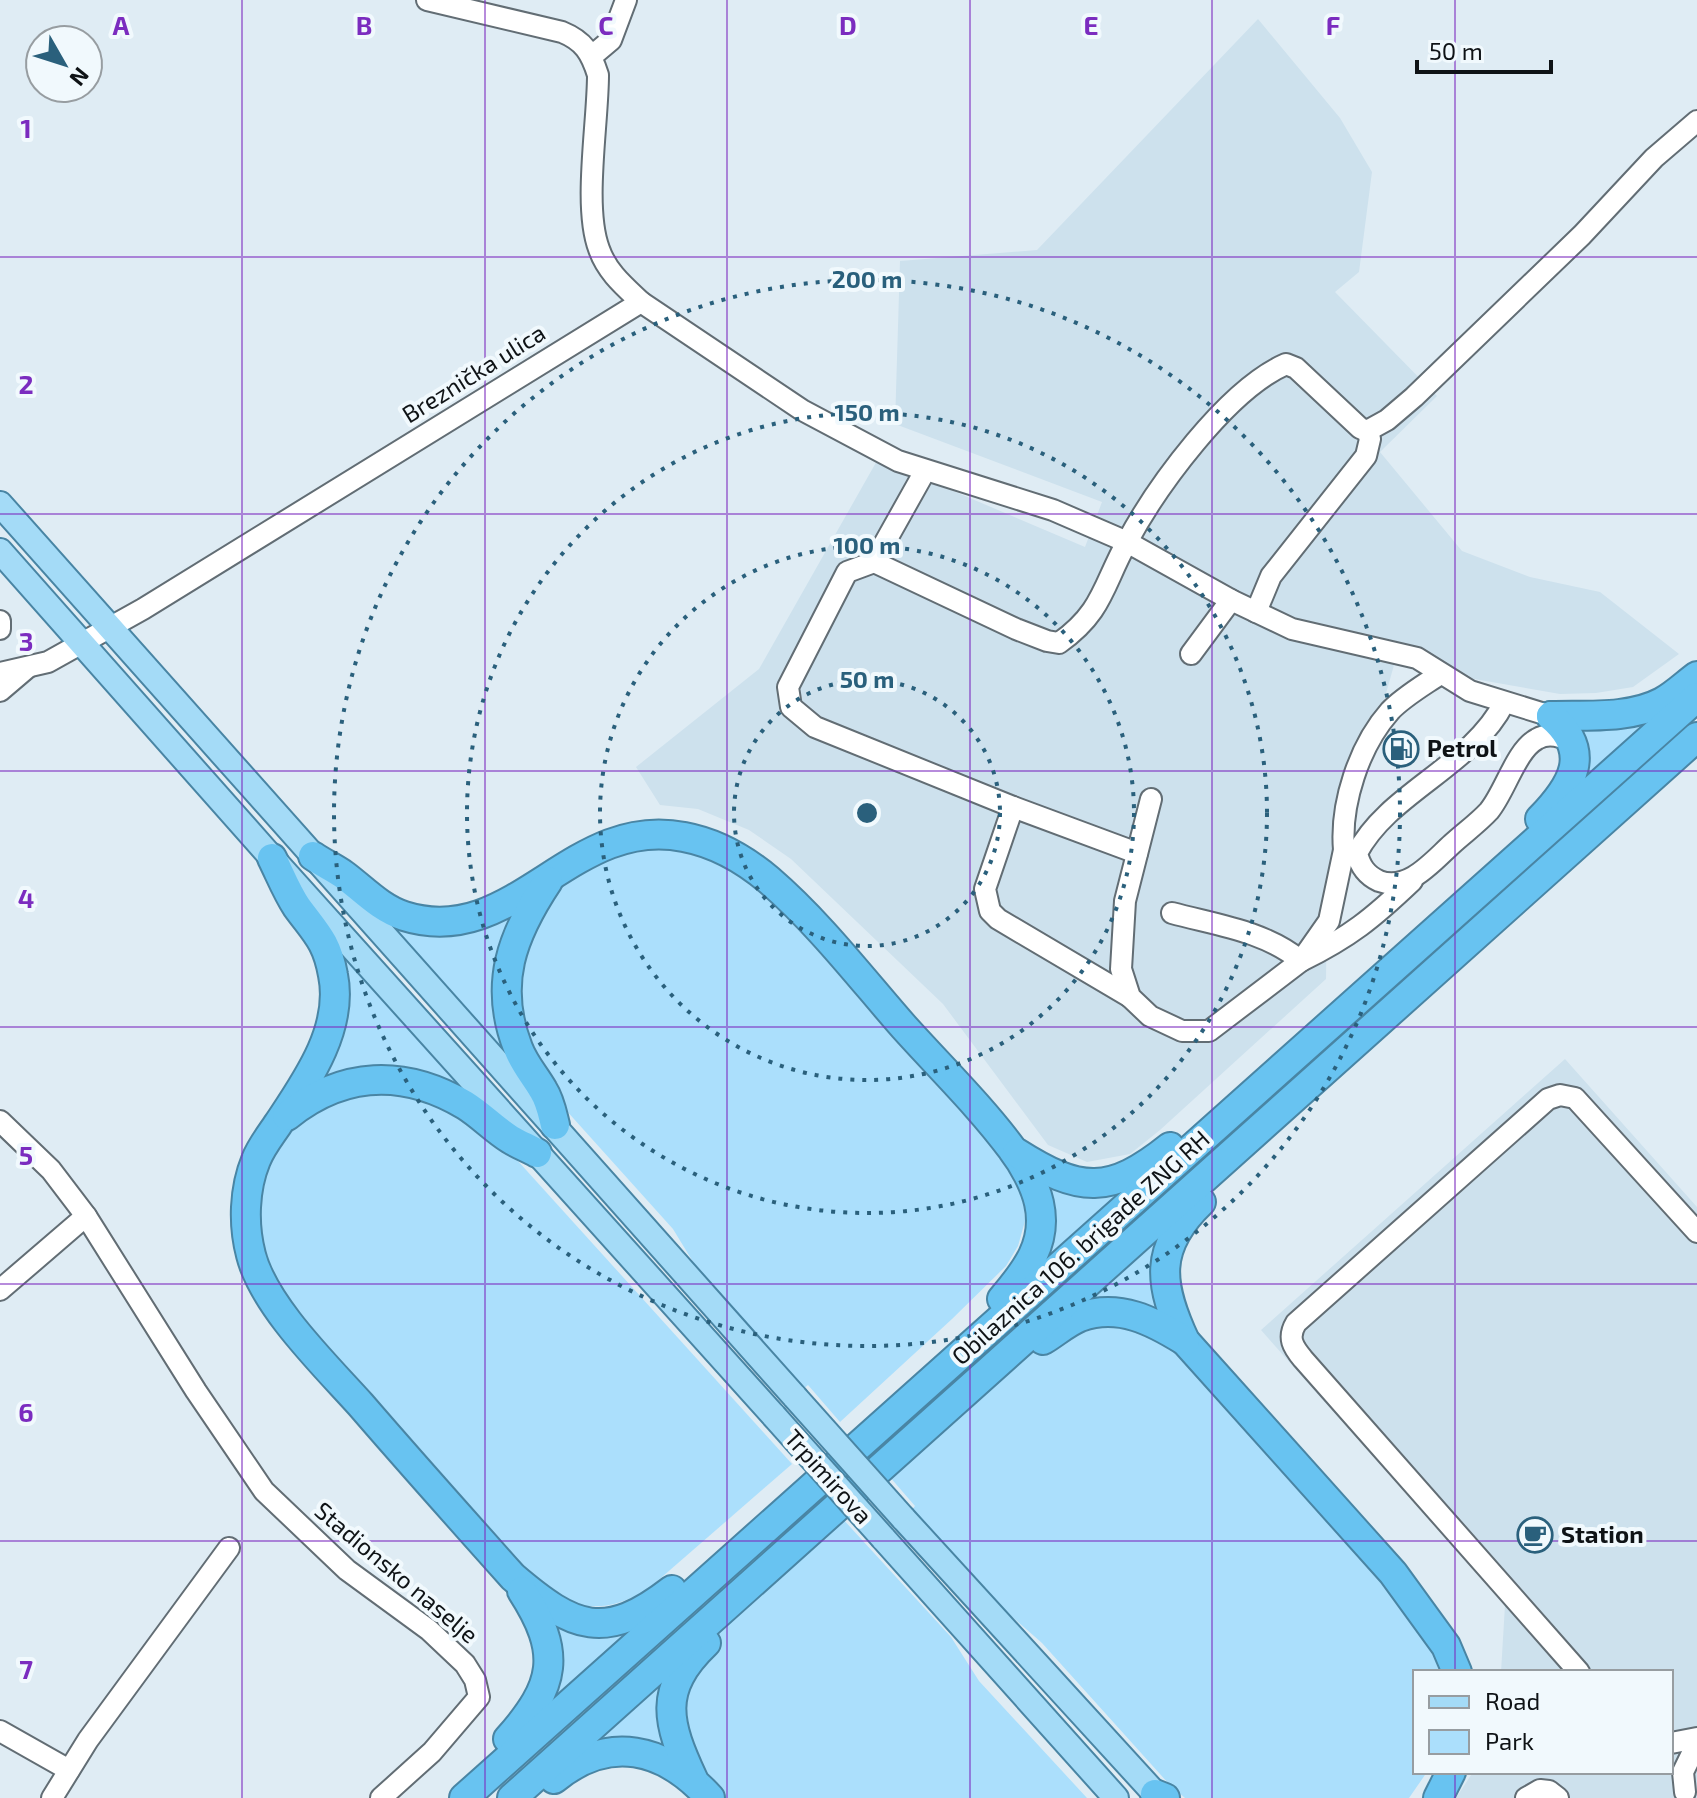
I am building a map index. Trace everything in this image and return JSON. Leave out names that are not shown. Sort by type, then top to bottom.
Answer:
[{"type":"highway","points":[[1551,716],[1605,715],[1639,710],[1662,702],[1697,676]]},
{"type":"highway","name":"Obilaznica 106. brigade ZNG RH","points":[[465,1796],[1697,697]]},
{"type":"highway","points":[[1489,884],[1516,842],[1564,791],[1574,773],[1576,757],[1573,742],[1565,728],[1551,716]]},
{"type":"highway","name":"Obilaznica 106. brigade ZNG RH","points":[[512,1798],[1697,737]]},
{"type":"highway","points":[[313,856],[343,874],[383,907],[422,920],[449,922],[499,907],[585,853],[631,837],[655,834],[681,836],[707,843],[730,853],[771,882],[826,938],[1013,1150],[1039,1201],[1042,1225],[1037,1249],[1026,1271],[987,1317],[968,1348]]},
{"type":"highway","points":[[272,858],[296,906],[321,936],[334,979],[333,1012],[323,1049],[255,1161],[248,1185],[246,1212],[252,1258],[275,1303],[513,1577],[563,1616],[579,1622],[624,1620],[647,1610],[692,1577],[729,1561]]},
{"type":"highway","points":[[550,877],[518,930],[511,953],[508,1003],[518,1048],[544,1091],[555,1125]]},
{"type":"highway","points":[[277,1124],[307,1100],[331,1089],[378,1079],[432,1088],[463,1104],[511,1140],[537,1153]]},
{"type":"highway","points":[[1013,1150],[1049,1173],[1073,1182],[1119,1179],[1135,1172],[1192,1133],[1225,1119]]},
{"type":"highway","points":[[1185,1341],[1170,1308],[1164,1259],[1183,1219],[1222,1180],[1243,1143]]},
{"type":"highway","points":[[993,1367],[1079,1317],[1104,1312],[1122,1312],[1140,1317],[1185,1341],[1393,1573],[1446,1646],[1456,1670]]},
{"type":"highway","points":[[465,1796],[490,1760],[529,1715],[540,1697],[547,1676],[549,1656],[545,1635],[513,1577]]},
{"type":"highway","points":[[701,1788],[672,1728],[670,1707],[674,1690],[694,1654],[710,1639],[747,1588]]},
{"type":"highway","points":[[527,1798],[571,1765],[602,1752],[626,1750],[664,1761],[701,1788]]},
{"type":"highway","points":[[1438,1798],[1450,1774]]},
{"type":"main road","name":"Trpimirova","points":[[0,504],[903,1518],[1160,1797]]},
{"type":"main road","name":"Trpimirova","points":[[0,551],[1116,1798]]},
{"type":"street","points":[[427,0],[576,38],[592,56],[598,75],[592,224],[599,252],[616,279],[641,302],[802,410],[860,443],[925,471],[1053,510],[1127,542],[1231,600],[1292,629],[1417,658],[1470,691],[1551,716]]},
{"type":"street","points":[[592,56],[611,40],[626,0]]},
{"type":"street","points":[[1367,431],[1396,412],[1448,365],[1582,235],[1654,158],[1697,121]]},
{"type":"street","name":"Breznička ulica","points":[[83,643],[641,302]]},
{"type":"street","points":[[874,562],[1016,629],[1059,643],[1080,628],[1093,613],[1127,542],[1159,490],[1217,416],[1252,384],[1286,364],[1296,368],[1360,428],[1367,431],[1370,439],[1366,456],[1271,576],[1256,612]]},
{"type":"street","points":[[925,471],[874,562],[847,572],[788,687],[791,707],[815,727],[1137,853]]},
{"type":"street","points":[[1191,654],[1231,600]]},
{"type":"street","points":[[0,621],[0,629]]},
{"type":"street","points":[[0,673],[48,662],[83,643]]},
{"type":"street","points":[[0,691],[29,666]]},
{"type":"street","points":[[1421,872],[1404,882],[1388,884],[1372,878],[1350,852],[1343,837],[1355,768],[1370,739],[1391,710],[1440,674]]},
{"type":"street","points":[[1301,961],[1329,921],[1350,852],[1379,823],[1456,759],[1490,726],[1504,703]]},
{"type":"street","points":[[1013,807],[985,889],[990,911],[998,919],[1130,997],[1150,1016],[1182,1031],[1209,1031],[1301,961],[1342,941],[1373,919],[1489,810],[1524,751],[1535,739],[1560,737],[1573,742]]},
{"type":"street","points":[[1130,997],[1121,969],[1125,901],[1151,799]]},
{"type":"street","points":[[1172,913],[1257,935],[1285,948],[1301,961]]},
{"type":"street","points":[[1577,1670],[1303,1359],[1291,1342],[1291,1332],[1296,1323],[1548,1099],[1560,1095],[1575,1098],[1697,1232]]},
{"type":"street","name":"Stadionsko naselje","points":[[0,1121],[51,1170],[86,1216],[196,1391],[264,1491],[347,1570],[429,1630],[465,1664],[475,1680],[479,1697],[432,1752],[381,1798]]},
{"type":"street","points":[[0,1290],[86,1216]]},
{"type":"street","points":[[52,1798],[88,1740],[229,1548]]},
{"type":"street","points":[[0,1731],[69,1770]]},
{"type":"street","points":[[1673,1743],[1697,1740]]},
{"type":"street","points":[[1688,1795],[1683,1772],[1697,1740]]},
{"type":"street","points":[[1670,1774],[1688,1795]]},
{"type":"street","points":[[1526,1798],[1540,1790],[1549,1791],[1558,1798]]},
{"type":"shaded area","points":[[1258,19],[1340,118],[1372,172],[1359,272],[1335,292],[1437,396],[1380,452],[1462,551],[1530,577],[1600,592],[1679,654],[1633,687],[1596,693],[1560,694],[1394,665],[1327,903],[1326,979],[1130,1154],[1087,1162],[1048,1145],[943,1004],[791,859],[749,830],[698,809],[660,805],[636,767],[759,669],[878,459],[1085,547],[1102,502],[895,424],[900,261],[1037,250]]},
{"type":"shaded area","points":[[1565,1059],[1697,1207],[1697,1798],[1456,1798],[1472,1774],[1673,1774],[1673,1670],[1501,1670],[1505,1605],[1261,1330]]},
{"type":"green space","points":[[1659,716],[1582,783],[1588,751],[1578,721]]},
{"type":"green space","points":[[629,843],[717,855],[775,897],[1003,1151],[1024,1194],[1025,1221],[1018,1246],[1006,1266],[840,1422],[808,1385],[802,1390],[701,1275],[673,1229],[556,1099],[539,1075],[514,994],[531,915],[582,860]]},
{"type":"green space","points":[[517,904],[507,1061],[384,920]]},
{"type":"green space","points":[[342,951],[471,1095],[311,1089],[336,956]]},
{"type":"green space","points":[[405,1087],[490,1130],[792,1464],[647,1590],[634,1597],[600,1606],[551,1599],[288,1307],[264,1271],[250,1210],[278,1134],[346,1088]]},
{"type":"green space","points":[[1040,1181],[1129,1190],[1042,1269]]},
{"type":"green space","points":[[1165,1225],[1167,1313],[1078,1304]]},
{"type":"green space","points":[[1097,1318],[1168,1338],[1371,1563],[1431,1645],[1438,1670],[1413,1670],[1413,1774],[1426,1774],[1409,1798],[1185,1798],[1042,1643],[987,1595],[911,1511],[915,1506],[889,1476],[1014,1365],[1069,1330]]},
{"type":"green space","points":[[841,1517],[951,1637],[979,1681],[1087,1798],[721,1798],[692,1764],[679,1692],[695,1660],[750,1599]]},
{"type":"green space","points":[[547,1622],[632,1627],[636,1631],[549,1710]]},
{"type":"green space","points":[[671,1665],[673,1753],[589,1748]]},
{"type":"place","name":"Petrol","points":[[1401,749]]},
{"type":"place","name":"Station","points":[[1535,1535]]}]
